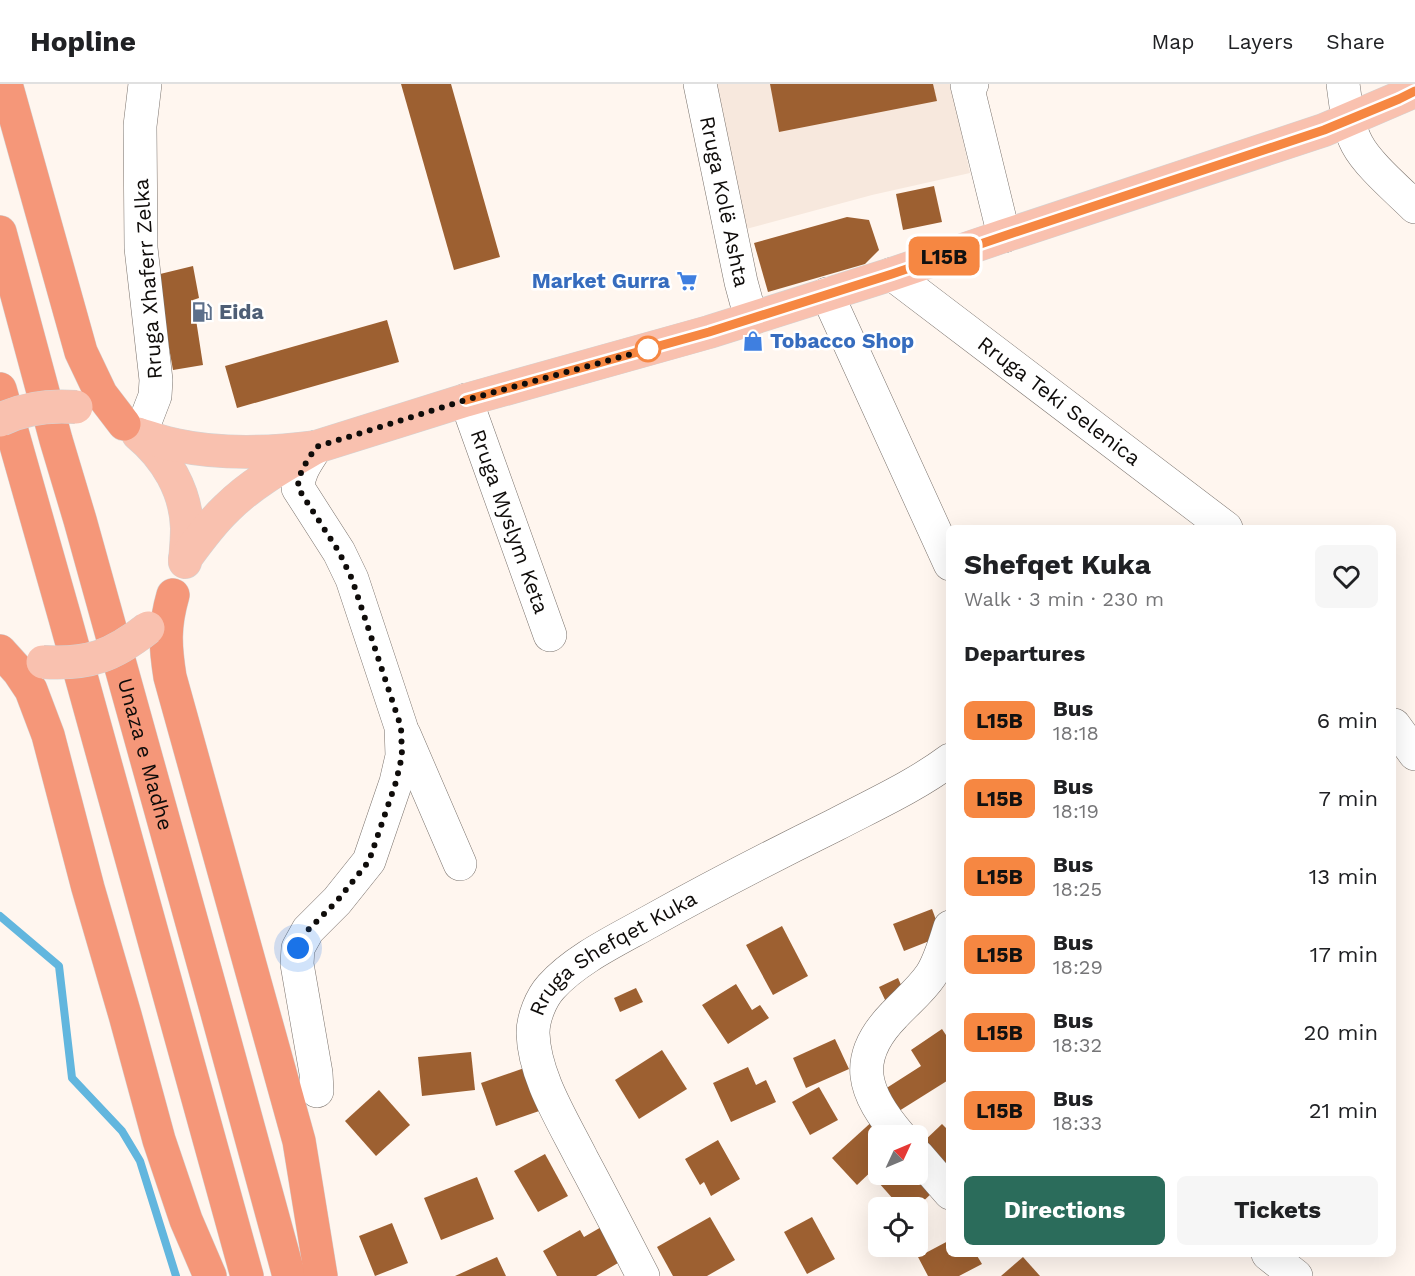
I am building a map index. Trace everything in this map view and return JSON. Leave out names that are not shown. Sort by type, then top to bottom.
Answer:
[{"type":"highway","points":[[6,84],[81,352],[101,394],[132,429]]},
{"type":"highway","name":"Unaza e Madhe","points":[[0,232],[289,1276]]},
{"type":"highway","name":"Unaza e Madhe","points":[[0,389],[247,1276]]},
{"type":"highway","points":[[172,596],[165,643],[170,676],[298,1141],[321,1276]]},
{"type":"highway","points":[[0,650],[31,690],[48,735],[88,888],[159,1140],[186,1220],[210,1276]]},
{"type":"main road","name":"Rruga Myslym Keta","points":[[466,400],[709,332],[892,274],[1313,134],[1415,91]]},
{"type":"main road","points":[[0,420],[32,408],[76,407],[99,412],[132,429],[176,446],[246,452],[279,452],[316,447],[466,400]]},
{"type":"main road","points":[[0,650],[43,662],[66,663],[89,660],[110,653],[130,642],[148,628],[172,596],[180,579],[187,544],[187,525],[180,490],[154,448],[132,429]]},
{"type":"main road","points":[[185,559],[202,535],[231,504],[253,486],[316,447]]},
{"type":"street","name":"Rruga Xhaferr Zelka","points":[[132,429],[155,396],[156,380],[141,248],[140,126],[145,84]]},
{"type":"street","name":"Rruga Kolë Ashta","points":[[700,84],[751,319]]},
{"type":"street","points":[[972,84],[967,85],[1004,236]]},
{"type":"street","points":[[1343,84],[1348,120],[1357,144],[1367,159],[1415,207]]},
{"type":"street","name":"Rruga Teki Selenica","points":[[892,274],[1222,525]]},
{"type":"street","points":[[827,294],[946,555]]},
{"type":"street","name":"Rruga Myslym Keta","points":[[466,400],[550,635]]},
{"type":"street","points":[[316,447],[303,468],[298,488],[339,552],[352,579],[401,727],[460,864]]},
{"type":"street","points":[[317,1091],[297,964],[298,948],[308,930],[337,901],[369,861],[396,782],[402,756],[401,727]]},
{"type":"street","points":[[1396,728],[1415,754]]},
{"type":"street","name":"Rruga Shefqet Kuka","points":[[643,1276],[555,1106],[537,1061],[533,1031],[538,1007],[550,988],[594,953],[702,893],[887,797],[946,763]]},
{"type":"street","points":[[890,1125],[872,1096],[866,1074],[868,1051],[878,1032],[917,993],[933,973],[946,938]]},
{"type":"street","points":[[928,1168],[946,1188]]},
{"type":"shaded area","points":[[715,84],[951,84],[970,173],[872,195],[746,229]]},
{"type":"building","points":[[401,84],[451,84],[500,257],[454,270]]},
{"type":"building","points":[[770,84],[933,84],[937,101],[779,132]]},
{"type":"building","points":[[934,186],[942,222],[903,230],[896,194]]},
{"type":"building","points":[[847,217],[869,220],[879,250],[865,264],[768,292],[754,243]]},
{"type":"building","points":[[193,266],[199,298],[193,300],[203,365],[173,370],[156,275]]},
{"type":"building","points":[[387,320],[399,362],[237,408],[225,366]]},
{"type":"building","points":[[932,909],[942,936],[904,951],[893,924]]},
{"type":"building","points":[[782,926],[808,976],[773,995],[746,945]]},
{"type":"building","points":[[898,978],[905,994],[886,1002],[879,987]]},
{"type":"building","points":[[736,984],[752,1010],[760,1005],[769,1018],[728,1044],[702,1005]]},
{"type":"building","points":[[636,988],[643,1002],[620,1012],[614,998]]},
{"type":"building","points":[[942,1029],[946,1035],[946,1082],[899,1111],[885,1089],[921,1066],[911,1050]]},
{"type":"building","points":[[835,1039],[849,1069],[806,1088],[793,1058]]},
{"type":"building","points":[[662,1050],[687,1089],[639,1119],[615,1080]]},
{"type":"building","points":[[471,1052],[475,1090],[422,1096],[418,1057]]},
{"type":"building","points":[[530,1066],[545,1109],[496,1126],[481,1083]]},
{"type":"building","points":[[748,1067],[756,1085],[766,1080],[776,1102],[731,1122],[713,1083]]},
{"type":"building","points":[[819,1087],[838,1120],[810,1135],[792,1102]]},
{"type":"building","points":[[379,1090],[410,1125],[376,1156],[345,1121]]},
{"type":"building","points":[[876,1118],[877,1125],[868,1125]]},
{"type":"building","points":[[942,1124],[946,1128],[946,1169],[944,1170],[928,1152],[928,1137]]},
{"type":"building","points":[[868,1125],[868,1174],[857,1185],[832,1158]]},
{"type":"building","points":[[718,1140],[740,1179],[711,1196],[704,1182],[700,1185],[685,1159]]},
{"type":"building","points":[[545,1154],[568,1196],[538,1212],[514,1171]]},
{"type":"building","points":[[477,1177],[494,1219],[441,1240],[424,1198]]},
{"type":"building","points":[[881,1185],[927,1185],[933,1192],[928,1197],[891,1197]]},
{"type":"building","points":[[710,1217],[735,1260],[707,1276],[673,1276],[657,1247]]},
{"type":"building","points":[[812,1217],[835,1259],[807,1274],[784,1232]]},
{"type":"building","points":[[392,1223],[408,1263],[375,1276],[359,1236]]},
{"type":"building","points":[[603,1226],[623,1260],[596,1276],[557,1276],[543,1251],[580,1230],[584,1237]]},
{"type":"building","points":[[946,1242],[946,1257],[978,1257],[982,1264],[959,1276],[928,1276],[918,1257],[928,1257],[928,1252]]},
{"type":"building","points":[[497,1257],[506,1276],[455,1276]]},
{"type":"building","points":[[1023,1257],[1040,1276],[1001,1276]]},
{"type":"waterway","points":[[0,916],[59,966],[72,1078],[122,1131],[140,1161],[176,1276]]},
{"type":"bus line","name":"L15B","points":[[466,400],[709,332],[892,274],[1324,130],[1415,91]]},
{"type":"place","name":"Market Gurra","points":[[687,281]]},
{"type":"place","name":"Eida","points":[[202,312]]},
{"type":"place","name":"Tobacco Shop","points":[[753,341]]},
{"type":"route","points":[[298,948],[308,930],[337,901],[369,861],[396,782],[402,756],[401,727],[352,579],[339,552],[298,488],[303,468],[316,447],[466,400],[653,348],[648,349]]}]
